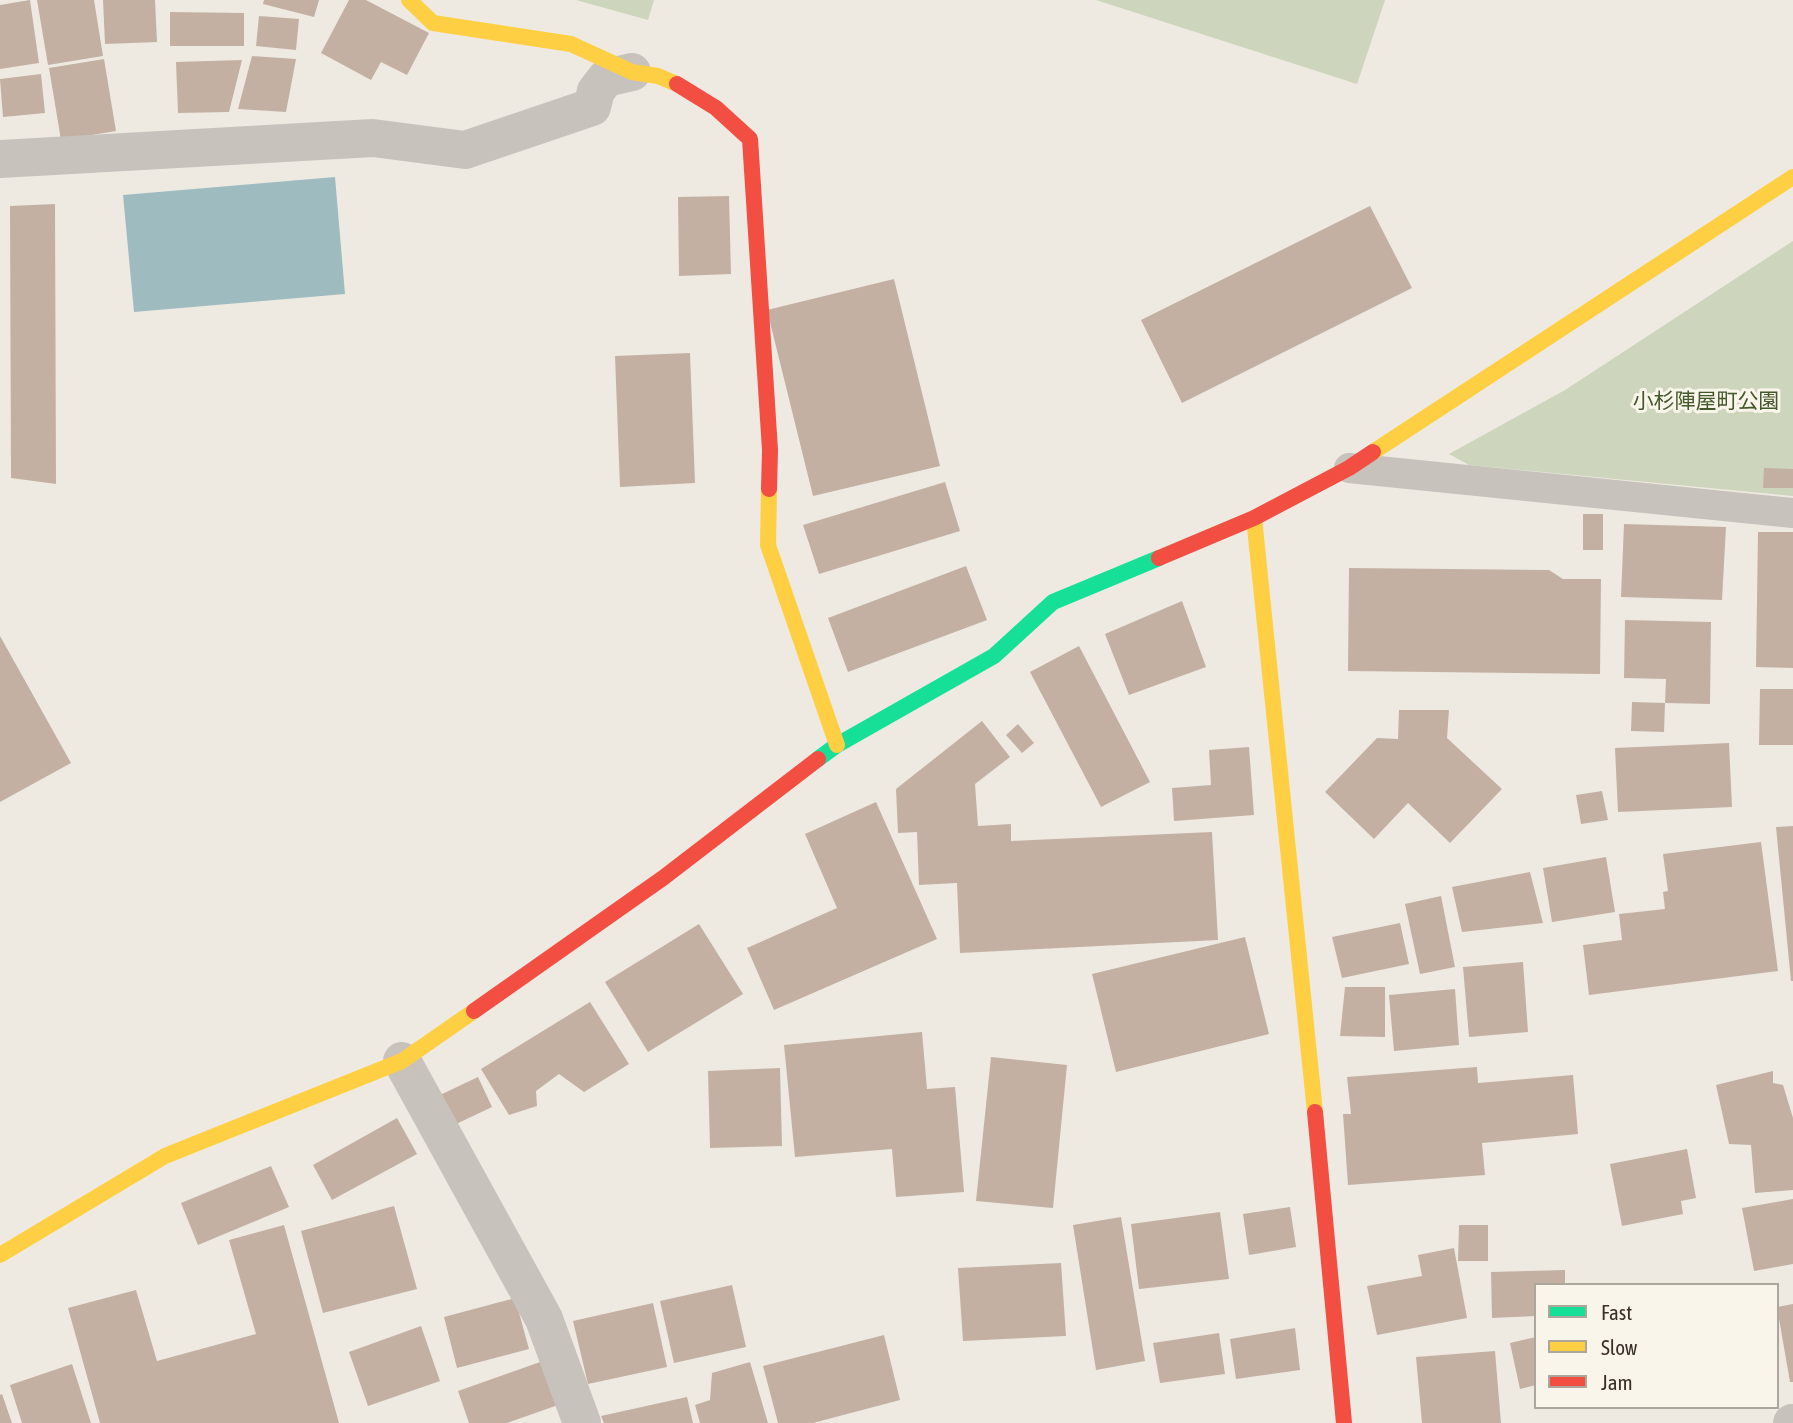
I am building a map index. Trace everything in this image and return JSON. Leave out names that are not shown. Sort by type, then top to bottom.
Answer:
[{"type":"street","points":[[409,0],[433,23],[571,44],[632,72],[658,76],[689,90],[716,108],[750,139],[770,450],[768,545],[837,745]]},
{"type":"street","points":[[0,159],[373,138],[465,150],[592,107],[596,91],[606,78],[632,72]]},
{"type":"street","points":[[0,1255],[165,1156],[402,1061],[663,878],[837,745],[994,656],[1053,602],[1254,518],[1349,468],[1793,177]]},
{"type":"street","points":[[1254,518],[1296,916],[1344,1423]]},
{"type":"street","points":[[402,1061],[544,1319],[582,1423]]},
{"type":"lane","points":[[1349,468],[1793,513]]},
{"type":"green space","points":[[576,0],[654,0],[648,20]]},
{"type":"green space","points":[[1096,0],[1385,0],[1357,84]]},
{"type":"green space","name":"小杉陣屋町公園","points":[[1793,241],[1793,496],[1469,465],[1449,454],[1565,390]]},
{"type":"water","points":[[335,177],[345,294],[134,312],[123,195]]},
{"type":"building","points":[[30,0],[39,63],[0,69],[0,5]]},
{"type":"building","points":[[37,0],[94,0],[103,56],[48,65]]},
{"type":"building","points":[[103,0],[155,0],[157,42],[105,44]]},
{"type":"building","points":[[264,0],[319,0],[314,17],[263,4]]},
{"type":"building","points":[[349,0],[366,0],[429,33],[407,75],[381,62],[371,80],[321,53]]},
{"type":"building","points":[[170,12],[244,13],[244,46],[170,46]]},
{"type":"building","points":[[259,16],[299,19],[296,50],[256,46]]},
{"type":"building","points":[[252,56],[296,59],[286,112],[238,109]]},
{"type":"building","points":[[104,59],[116,131],[61,140],[49,68]]},
{"type":"building","points":[[242,60],[229,112],[178,113],[176,62]]},
{"type":"building","points":[[41,74],[45,113],[3,117],[0,79]]},
{"type":"building","points":[[729,196],[731,274],[679,276],[678,197]]},
{"type":"building","points":[[55,204],[56,484],[11,478],[10,206]]},
{"type":"building","points":[[1370,206],[1412,288],[1182,403],[1141,320]]},
{"type":"building","points":[[894,279],[940,466],[813,496],[767,310]]},
{"type":"building","points":[[690,353],[695,483],[620,487],[615,356]]},
{"type":"building","points":[[1764,468],[1793,469],[1793,488],[1763,488]]},
{"type":"building","points":[[945,482],[960,531],[819,574],[803,525]]},
{"type":"building","points":[[1583,514],[1603,514],[1603,550],[1583,550]]},
{"type":"building","points":[[1624,524],[1726,527],[1722,600],[1621,597]]},
{"type":"building","points":[[1758,532],[1793,532],[1793,668],[1756,667]]},
{"type":"building","points":[[966,566],[987,620],[848,672],[828,618]]},
{"type":"building","points":[[1349,568],[1549,570],[1563,579],[1601,579],[1600,674],[1348,671]]},
{"type":"building","points":[[1182,601],[1206,667],[1129,695],[1105,634]]},
{"type":"building","points":[[1625,620],[1711,622],[1710,704],[1665,703],[1666,679],[1624,678]]},
{"type":"building","points":[[0,636],[71,763],[0,802]]},
{"type":"building","points":[[1079,646],[1150,782],[1101,807],[1030,672]]},
{"type":"building","points":[[1760,689],[1793,689],[1793,745],[1759,745]]},
{"type":"building","points":[[1632,702],[1665,703],[1664,732],[1631,731]]},
{"type":"building","points":[[1399,710],[1449,710],[1447,738],[1502,789],[1450,843],[1408,803],[1374,839],[1325,792],[1377,738],[1398,739]]},
{"type":"building","points":[[982,721],[1010,757],[975,784],[978,826],[1011,824],[1011,841],[1212,832],[1218,940],[960,953],[957,883],[919,885],[917,832],[898,833],[896,789]]},
{"type":"building","points":[[1018,724],[1034,743],[1022,753],[1006,735]]},
{"type":"building","points":[[1729,743],[1732,807],[1618,812],[1615,748]]},
{"type":"building","points":[[1249,747],[1254,815],[1174,821],[1172,788],[1211,785],[1209,750]]},
{"type":"building","points":[[1602,791],[1608,820],[1581,824],[1576,795]]},
{"type":"building","points":[[876,802],[937,939],[774,1010],[747,948],[837,908],[805,834]]},
{"type":"building","points":[[1793,826],[1793,981],[1791,981],[1776,827]]},
{"type":"building","points":[[1761,842],[1778,971],[1589,995],[1583,945],[1622,940],[1619,914],[1665,909],[1663,892],[1668,891],[1663,854]]},
{"type":"building","points":[[1606,857],[1615,912],[1552,922],[1543,868]]},
{"type":"building","points":[[1530,872],[1543,923],[1462,932],[1452,887]]},
{"type":"building","points":[[1441,896],[1455,967],[1420,974],[1405,904]]},
{"type":"building","points":[[1400,923],[1409,964],[1342,978],[1332,937]]},
{"type":"building","points":[[699,924],[743,994],[648,1052],[605,982]]},
{"type":"building","points":[[1245,937],[1269,1034],[1116,1072],[1092,974]]},
{"type":"building","points":[[1523,962],[1528,1032],[1469,1037],[1463,967]]},
{"type":"building","points":[[1345,987],[1385,987],[1385,1037],[1340,1036]]},
{"type":"building","points":[[1455,989],[1459,1045],[1394,1051],[1389,995]]},
{"type":"building","points":[[590,1002],[629,1064],[584,1092],[559,1074],[536,1091],[537,1106],[509,1115],[481,1069]]},
{"type":"building","points":[[922,1032],[927,1089],[955,1087],[964,1192],[896,1197],[892,1149],[795,1157],[784,1045]]},
{"type":"building","points":[[991,1057],[1067,1065],[1053,1208],[976,1201]]},
{"type":"building","points":[[1477,1067],[1478,1083],[1573,1075],[1578,1134],[1482,1143],[1485,1175],[1348,1185],[1343,1114],[1351,1114],[1347,1077]]},
{"type":"building","points":[[780,1068],[782,1146],[710,1148],[708,1071]]},
{"type":"building","points":[[1773,1071],[1773,1083],[1783,1085],[1793,1118],[1793,1190],[1755,1193],[1751,1145],[1729,1144],[1716,1085]]},
{"type":"building","points":[[478,1077],[492,1107],[454,1125],[440,1095]]},
{"type":"building","points":[[397,1118],[417,1154],[332,1200],[313,1165]]},
{"type":"building","points":[[1687,1149],[1696,1198],[1681,1201],[1683,1214],[1622,1226],[1610,1164]]},
{"type":"building","points":[[271,1166],[289,1207],[198,1245],[181,1203]]},
{"type":"building","points":[[1793,1199],[1793,1264],[1754,1271],[1742,1208]]},
{"type":"building","points":[[394,1206],[417,1289],[323,1313],[301,1231]]},
{"type":"building","points":[[1290,1207],[1296,1247],[1249,1255],[1243,1214]]},
{"type":"building","points":[[1220,1212],[1229,1279],[1139,1289],[1131,1224]]},
{"type":"building","points":[[1121,1217],[1145,1361],[1096,1370],[1073,1225]]},
{"type":"building","points":[[284,1225],[339,1423],[100,1423],[68,1308],[136,1290],[157,1361],[256,1334],[229,1240]]},
{"type":"building","points":[[1459,1225],[1488,1225],[1488,1261],[1458,1261]]},
{"type":"building","points":[[1454,1248],[1467,1318],[1377,1335],[1367,1286],[1422,1276],[1418,1255]]},
{"type":"building","points":[[1061,1263],[1066,1336],[963,1341],[958,1268]]},
{"type":"building","points":[[1565,1270],[1565,1283],[1534,1283],[1534,1316],[1492,1318],[1491,1272]]},
{"type":"building","points":[[732,1285],[746,1347],[674,1363],[660,1301]]},
{"type":"building","points":[[515,1298],[529,1349],[457,1368],[444,1317]]},
{"type":"building","points":[[653,1303],[667,1367],[588,1384],[573,1321]]},
{"type":"building","points":[[1793,1304],[1793,1382],[1790,1382],[1779,1307]]},
{"type":"building","points":[[421,1326],[440,1381],[368,1406],[349,1352]]},
{"type":"building","points":[[1295,1328],[1300,1370],[1236,1379],[1230,1339]]},
{"type":"building","points":[[1219,1333],[1225,1374],[1160,1383],[1153,1343]]},
{"type":"building","points":[[884,1335],[900,1400],[813,1423],[778,1423],[763,1366]]},
{"type":"building","points":[[1534,1337],[1534,1386],[1520,1389],[1510,1343]]},
{"type":"building","points":[[1495,1351],[1501,1423],[1422,1423],[1416,1357]]},
{"type":"building","points":[[543,1361],[558,1405],[507,1423],[469,1423],[458,1391]]},
{"type":"building","points":[[750,1362],[768,1423],[700,1423],[695,1405],[710,1400],[712,1373]]},
{"type":"building","points":[[72,1364],[91,1423],[22,1423],[10,1385]]},
{"type":"building","points":[[2,1394],[12,1423],[0,1423]]},
{"type":"building","points":[[687,1397],[693,1423],[604,1423],[601,1416]]},
{"type":"traffic: fast","points":[[818,759],[837,745],[994,656],[1053,602],[1159,558]]},
{"type":"traffic: slow","points":[[409,0],[433,23],[571,44],[632,72],[658,76],[677,84]]},
{"type":"traffic: slow","points":[[1373,452],[1793,177]]},
{"type":"traffic: slow","points":[[769,489],[768,545],[837,745]]},
{"type":"traffic: slow","points":[[1254,518],[1315,1112]]},
{"type":"traffic: slow","points":[[0,1255],[165,1156],[402,1061],[474,1011]]},
{"type":"traffic: jam","points":[[677,84],[716,108],[750,139],[770,450],[769,489]]},
{"type":"traffic: jam","points":[[1159,558],[1254,518],[1349,468],[1373,452]]},
{"type":"traffic: jam","points":[[474,1011],[663,878],[818,759]]},
{"type":"traffic: jam","points":[[1315,1112],[1344,1423]]}]
